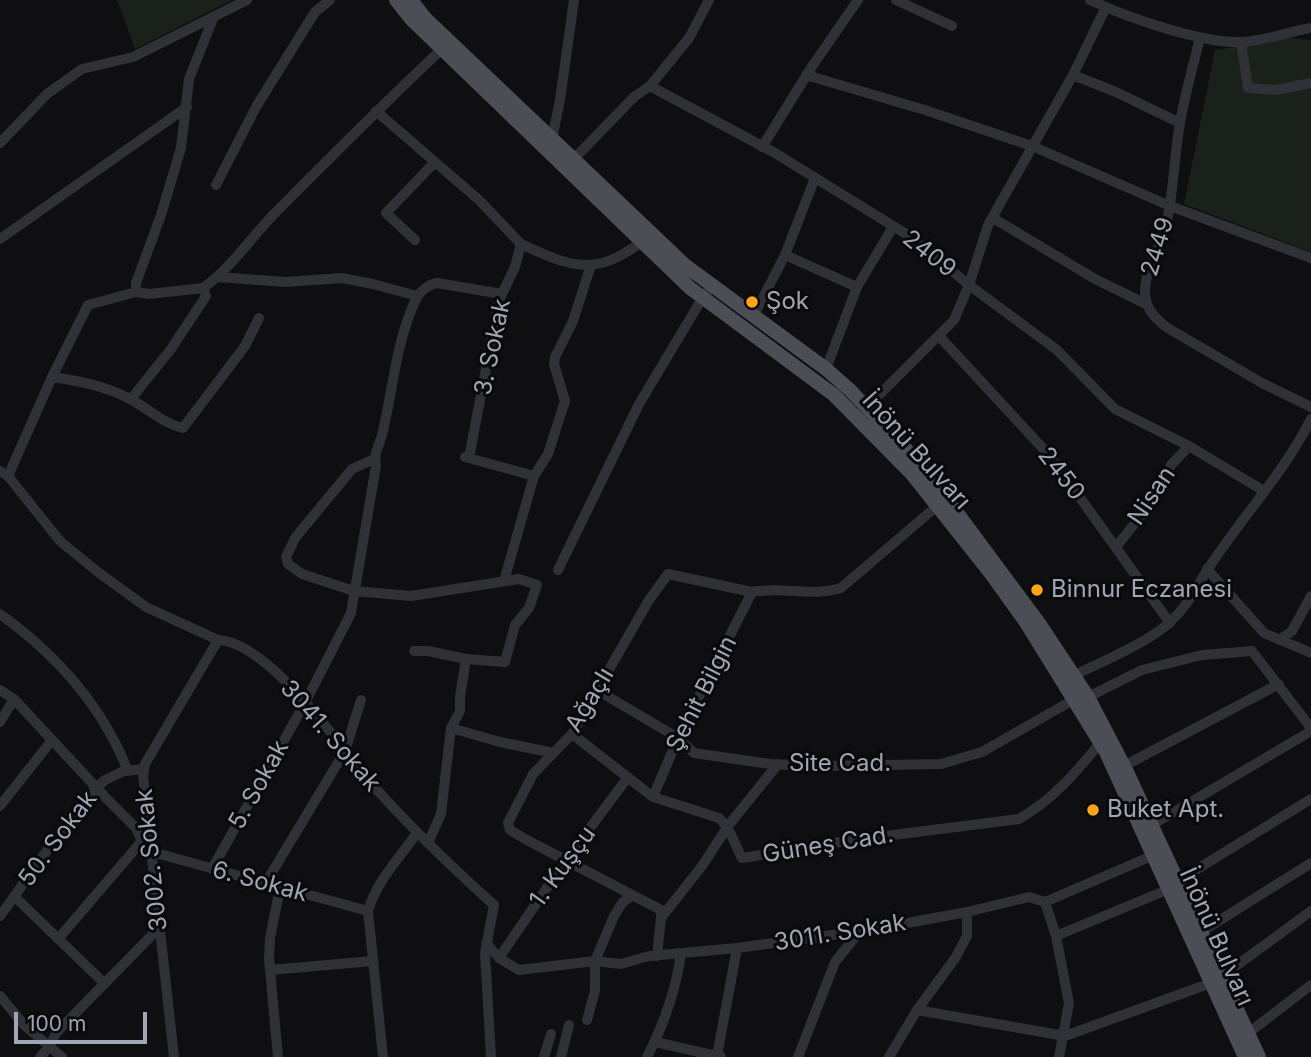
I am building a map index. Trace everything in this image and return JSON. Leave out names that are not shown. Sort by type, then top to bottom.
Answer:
[{"type":"main road","name":"İnönü Bulvarı","points":[[396,0],[442,49],[686,266],[707,292],[753,317],[826,369],[866,408],[905,448],[946,498],[1041,626],[1068,678]]},
{"type":"main road","name":"İnönü Bulvarı","points":[[411,0],[425,18],[552,139],[569,163],[641,242],[834,395],[893,453],[992,575],[1082,699],[1154,855],[1174,885],[1216,980],[1245,1057]]},
{"type":"main road","points":[[1082,699],[1124,766],[1152,825],[1174,885],[1201,932],[1216,980],[1259,1057]]},
{"type":"street","points":[[0,143],[47,94],[82,69],[133,57],[247,0]]},
{"type":"street","points":[[216,185],[256,107],[315,12],[330,0]]},
{"type":"street","points":[[552,139],[574,0]]},
{"type":"street","points":[[569,163],[634,97],[650,86],[689,38],[709,0]]},
{"type":"street","points":[[762,147],[806,75],[858,0]]},
{"type":"street","points":[[896,0],[952,26]]},
{"type":"street","points":[[1090,0],[1200,38],[1241,42],[1311,28]]},
{"type":"street","points":[[866,408],[954,320],[993,218],[1073,75],[1106,7]]},
{"type":"street","points":[[136,292],[136,284],[181,148],[189,79],[214,16]]},
{"type":"street","name":"2449","points":[[1200,38],[1180,123],[1164,237],[1148,275],[1146,304],[1152,316],[1166,327],[1262,383],[1311,407]]},
{"type":"street","points":[[1241,42],[1248,88],[1276,90],[1311,83]]},
{"type":"street","points":[[4,474],[88,305],[136,292],[149,294],[203,288],[218,277],[250,239],[376,111],[442,49]]},
{"type":"street","points":[[806,75],[925,110],[1032,146],[1170,206],[1311,258]]},
{"type":"street","points":[[1073,75],[1180,123]]},
{"type":"street","name":"2409","points":[[650,86],[762,147],[911,237],[969,285],[1057,350],[1115,409],[1189,446],[1264,491]]},
{"type":"street","points":[[0,239],[187,107]]},
{"type":"street","points":[[376,111],[479,200],[521,244],[561,262],[591,265],[615,260],[641,242]]},
{"type":"street","points":[[415,240],[386,213],[435,162]]},
{"type":"street","points":[[753,317],[785,255],[815,178]]},
{"type":"street","points":[[993,218],[1095,279],[1146,304]]},
{"type":"street","points":[[826,369],[856,287],[893,226]]},
{"type":"street","name":"3. Sokak","points":[[521,244],[515,267],[499,300],[477,427],[467,457],[534,476]]},
{"type":"street","points":[[785,255],[856,287]]},
{"type":"street","points":[[504,581],[534,476],[548,454],[565,401],[554,363],[556,353],[573,321],[591,265]]},
{"type":"street","points":[[218,277],[285,282],[342,278],[417,296],[431,284],[437,283],[502,294]]},
{"type":"street","points":[[131,399],[171,349],[206,296],[203,288]]},
{"type":"street","points":[[558,570],[639,404],[707,292]]},
{"type":"street","name":"5. Sokak","points":[[212,869],[306,701],[351,613],[376,466],[374,459],[382,438],[400,347],[417,296]]},
{"type":"street","points":[[52,377],[93,384],[131,399],[171,425],[183,428],[245,346],[258,318]]},
{"type":"street","name":"2450","points":[[939,336],[1050,456],[1170,623]]},
{"type":"street","points":[[1068,678],[1170,623],[1187,605],[1208,569],[1299,443],[1311,419]]},
{"type":"street","points":[[1299,443],[1311,448]]},
{"type":"street","name":"Nisan","points":[[1116,547],[1154,498],[1171,465],[1189,446]]},
{"type":"street","points":[[374,459],[352,469],[295,538],[286,557],[288,564],[302,574],[354,591],[411,596],[519,579],[537,585],[529,608],[515,625],[505,662],[414,651]]},
{"type":"street","name":"3041. Sokak","points":[[4,474],[60,541],[146,607],[218,640],[228,641],[260,659],[306,701],[378,790],[417,832],[494,905],[485,943],[491,1057]]},
{"type":"street","points":[[752,592],[764,589],[822,593],[841,588],[937,506]]},
{"type":"street","points":[[1208,569],[1264,633],[1311,653]]},
{"type":"street","name":"Ağaçlı","points":[[566,860],[510,830],[508,823],[533,774],[572,734],[649,600],[668,573],[752,592]]},
{"type":"street","name":"Şehit Bilgin","points":[[653,797],[678,738],[752,592]]},
{"type":"street","points":[[1279,640],[1292,631],[1311,596]]},
{"type":"street","points":[[0,614],[55,658],[94,707],[117,743],[128,771],[144,769]]},
{"type":"street","points":[[1152,825],[1311,730],[1252,651],[1264,633]]},
{"type":"street","name":"3002. Sokak","points":[[174,1057],[143,776],[144,769],[181,701],[218,640]]},
{"type":"street","name":"Site Cad.","points":[[597,690],[678,738],[694,752],[778,764],[941,764],[982,752],[1142,670],[1202,655],[1252,651]]},
{"type":"street","points":[[428,843],[441,814],[451,728],[460,711],[466,659]]},
{"type":"street","points":[[1124,766],[1279,684]]},
{"type":"street","points":[[0,690],[14,699],[136,828],[142,841],[152,852]]},
{"type":"street","points":[[0,722],[14,699]]},
{"type":"street","points":[[265,884],[345,751],[361,700]]},
{"type":"street","points":[[451,728],[549,752],[551,755]]},
{"type":"street","name":"Güneş Cad.","points":[[572,734],[653,797],[719,818],[728,826],[732,841],[742,858],[846,841],[1019,819],[1062,788],[1101,742]]},
{"type":"street","points":[[0,806],[52,740]]},
{"type":"street","points":[[662,918],[702,866],[728,826],[778,764]]},
{"type":"street","name":"50. Sokak","points":[[0,916],[84,799],[105,780],[128,771]]},
{"type":"street","name":"1. Kuşçu","points":[[499,958],[566,860],[628,777]]},
{"type":"street","points":[[1056,936],[1174,885],[1311,799]]},
{"type":"street","points":[[383,1057],[368,911],[371,900],[388,872],[417,832]]},
{"type":"street","points":[[58,939],[142,841]]},
{"type":"street","name":"6. Sokak","points":[[152,852],[368,911]]},
{"type":"street","points":[[1059,1057],[1069,1003],[1056,936],[1045,902],[1154,855]]},
{"type":"street","points":[[566,860],[661,910],[657,956]]},
{"type":"street","points":[[1201,932],[1311,863]]},
{"type":"street","points":[[278,1057],[270,970],[270,938],[280,888]]},
{"type":"street","points":[[587,1020],[595,991],[594,961],[614,916],[622,903],[632,895]]},
{"type":"street","points":[[15,897],[104,984]]},
{"type":"street","name":"3011. Sokak","points":[[485,943],[499,958],[519,971],[594,961],[621,964],[657,956],[860,931],[967,912],[1030,897],[1045,902]]},
{"type":"street","points":[[917,1010],[1065,1036],[1216,980],[1311,911]]},
{"type":"street","points":[[889,1057],[917,1010],[956,957],[967,936],[967,912]]},
{"type":"street","points":[[40,1057],[50,1046],[56,1033],[160,927]]},
{"type":"street","points":[[799,1057],[835,962],[860,931]]},
{"type":"street","points":[[655,1042],[719,1056],[737,948]]},
{"type":"street","points":[[647,1057],[655,1042],[678,975],[681,954]]},
{"type":"street","points":[[270,970],[373,961]]},
{"type":"street","points":[[1247,1034],[1311,985]]},
{"type":"street","points":[[0,996],[23,1025],[62,1057]]},
{"type":"street","points":[[561,1057],[569,1025]]},
{"type":"street","points":[[544,1057],[551,1034]]},
{"type":"shaded area","points":[[117,0],[232,0],[135,49]]},
{"type":"shaded area","points":[[1289,38],[1311,40],[1311,252],[1184,204],[1215,50]]},
{"type":"place","name":"Şok","points":[[752,302]]},
{"type":"place","name":"Binnur Eczanesi","points":[[1037,590]]},
{"type":"place","name":"Buket Apt.","points":[[1093,810]]}]
